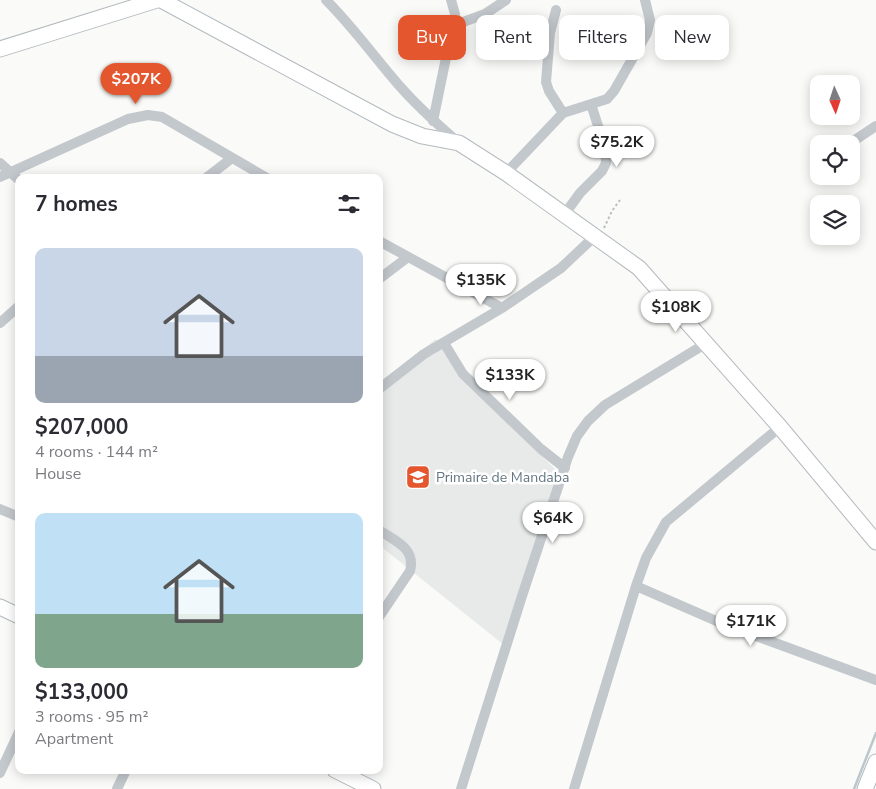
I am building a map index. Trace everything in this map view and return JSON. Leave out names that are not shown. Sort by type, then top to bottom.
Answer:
[{"type":"street","points":[[0,50],[157,0]]},
{"type":"street","points":[[161,0],[392,124],[422,136],[459,143]]},
{"type":"street","points":[[326,0],[342,16],[398,84],[433,120],[459,143],[506,172],[639,268],[780,427],[876,542]]},
{"type":"street","points":[[451,0],[454,15]]},
{"type":"street","points":[[466,21],[485,14],[506,0]]},
{"type":"street","points":[[506,172],[564,113],[607,99],[614,91],[647,33],[650,20],[645,0]]},
{"type":"street","points":[[556,10],[550,33],[546,82],[549,91],[564,113]]},
{"type":"street","points":[[433,120],[445,60]]},
{"type":"street","points":[[564,215],[580,193],[602,171],[606,163],[604,148],[591,104]]},
{"type":"street","points":[[0,177],[128,119],[148,115],[162,117],[260,174]]},
{"type":"street","points":[[860,137],[876,126]]},
{"type":"street","points":[[211,174],[232,158]]},
{"type":"street","points":[[0,163],[15,176]]},
{"type":"street","points":[[383,386],[424,354],[502,308],[561,268],[595,236]]},
{"type":"street","points":[[383,243],[502,308]]},
{"type":"street","points":[[383,276],[408,257]]},
{"type":"street","points":[[0,323],[15,310]]},
{"type":"street","points":[[444,342],[463,374],[541,448],[565,468]]},
{"type":"street","points":[[461,789],[522,596],[577,436],[588,421],[605,406],[705,344]]},
{"type":"street","points":[[574,789],[636,586],[646,558],[666,522],[780,427]]},
{"type":"street","points":[[0,510],[15,516]]},
{"type":"street","points":[[383,533],[408,551],[412,557],[412,564],[410,571],[383,611]]},
{"type":"street","points":[[636,586],[721,623],[876,680]]},
{"type":"street","points":[[0,607],[15,614]]},
{"type":"street","points":[[0,773],[15,741]]},
{"type":"street","points":[[865,789],[876,762]]},
{"type":"street","points":[[117,789],[124,774]]},
{"type":"street","points":[[343,774],[373,789]]},
{"type":"path","points":[[595,236],[602,231],[620,200]]},
{"type":"shaded area","points":[[436,339],[465,381],[563,477],[504,645],[383,548],[383,380]]},
{"type":"waterway","points":[[854,789],[876,733]]},
{"type":"place","name":"Primaire de Mandaba","points":[[418,477]]}]
